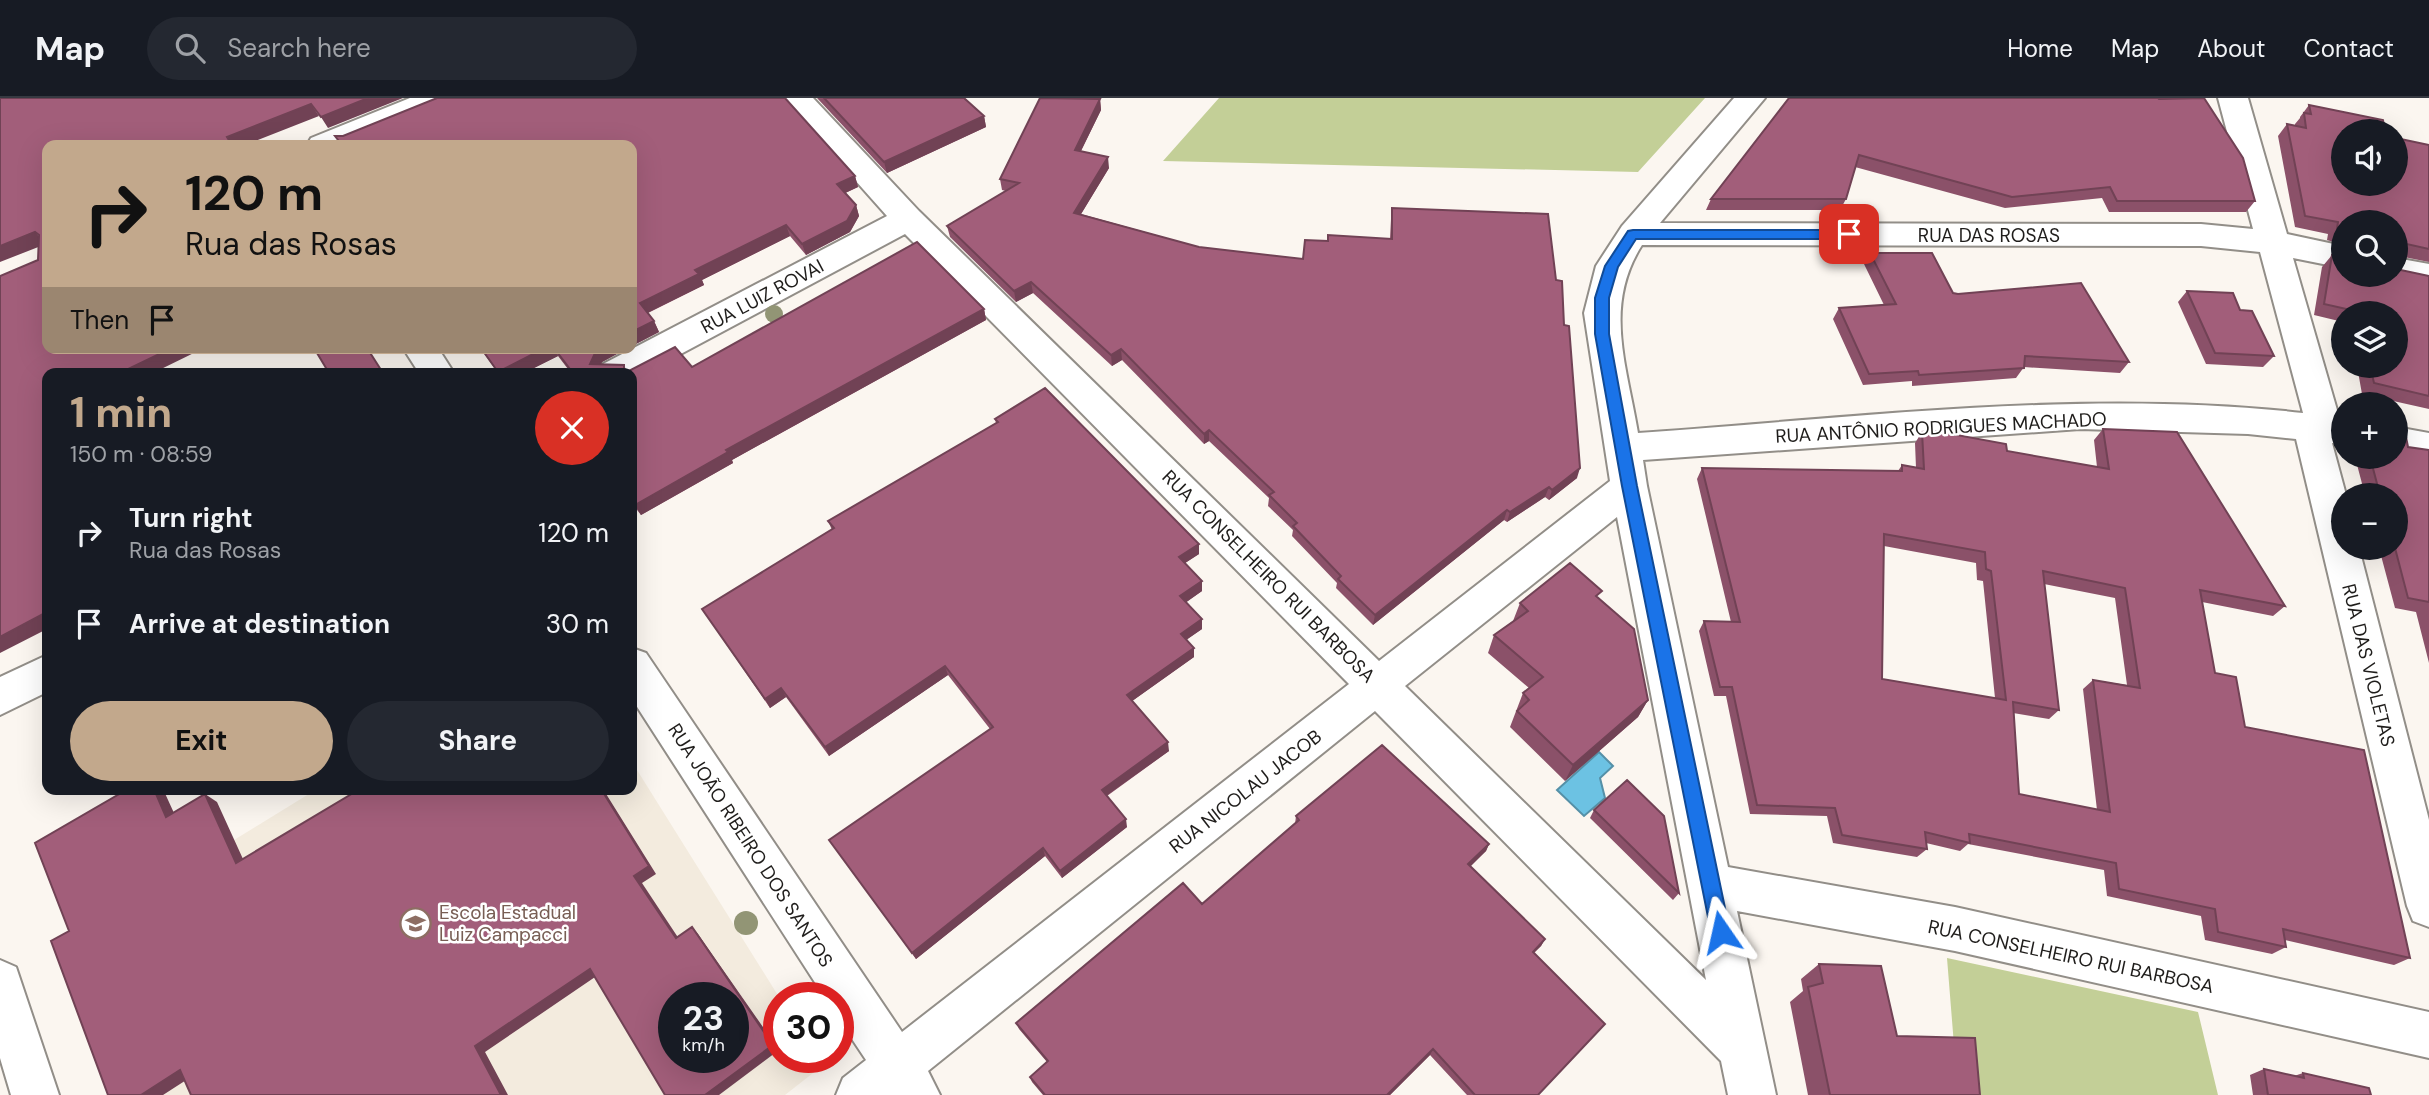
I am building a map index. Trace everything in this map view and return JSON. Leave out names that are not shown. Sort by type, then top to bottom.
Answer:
[{"type":"street","points":[[334,140],[437,98]]},
{"type":"street","name":"RUA CONSELHEIRO RUI BARBOSA","points":[[797,98],[908,219],[1379,684],[1744,1050]]},
{"type":"street","points":[[1750,98],[1633,234],[1612,266],[1601,313],[1626,467],[1752,1095]]},
{"type":"street","name":"RUA DAS VIOLETAS","points":[[2232,98],[2326,428],[2429,906]]},
{"type":"street","name":"RUA LUIZ ROVAI","points":[[625,368],[908,219]]},
{"type":"street","name":"RUA DAS ROSAS","points":[[1633,234],[2201,235],[2271,242],[2331,254]]},
{"type":"street","points":[[2408,272],[2429,276]]},
{"type":"street","name":"RUA ANTÔNIO RODRIGUES MACHADO","points":[[1626,467],[2045,417],[2221,419],[2326,428]]},
{"type":"street","points":[[2408,443],[2429,447]]},
{"type":"street","name":"RUA NICOLAU JACOB","points":[[860,1095],[906,1080],[1379,684],[1626,467]]},
{"type":"street","name":"RUA JOÃO RIBEIRO DOS SANTOS","points":[[637,673],[906,1080]]},
{"type":"street","points":[[0,696],[42,675]]},
{"type":"street","name":"RUA CONSELHEIRO RUI BARBOSA","points":[[1711,885],[1955,929],[2429,1035]]},
{"type":"street","points":[[0,983],[35,1095]]},
{"type":"shaded area","name":"Escola Estadual Luiz Campacci","points":[[637,770],[770,982],[763,982],[763,1073],[813,1073],[785,1095],[109,1095],[234,840],[307,795],[637,795]]},
{"type":"green space","points":[[1219,98],[1705,98],[1638,172],[1163,161]]},
{"type":"green space","points":[[1947,958],[2198,1012],[2218,1095],[1958,1095]]},
{"type":"water","points":[[1599,752],[1613,766],[1600,778],[1605,798],[1584,816],[1557,790]]},
{"type":"building","points":[[0,98],[368,98],[321,117],[311,104],[227,137],[229,140],[42,140],[42,354],[160,354],[130,368],[42,368],[42,615],[0,637],[0,276],[38,260],[39,235],[35,232],[0,246]]},
{"type":"building","points":[[437,98],[785,98],[855,176],[837,184],[856,205],[847,221],[802,244],[786,225],[695,270],[699,274],[640,303],[654,321],[637,330],[637,140],[338,140],[335,136],[343,136]]},
{"type":"building","points":[[824,98],[964,98],[984,116],[884,162]]},
{"type":"building","points":[[1040,98],[1100,99],[1075,150],[1108,157],[1074,213],[1199,247],[1303,259],[1305,240],[1328,241],[1328,235],[1392,239],[1392,208],[1548,214],[1556,280],[1562,281],[1564,325],[1569,326],[1580,468],[1552,490],[1549,487],[1510,512],[1507,510],[1375,615],[1338,579],[1341,576],[1293,526],[1297,523],[1269,495],[1274,492],[1209,430],[1204,434],[1121,349],[1111,355],[1031,282],[1014,291],[947,226],[1019,183],[1000,179]]},
{"type":"building","points":[[1789,98],[2204,98],[2243,158],[2255,201],[2117,201],[2110,187],[2012,197],[1859,155],[1846,199],[1711,199]]},
{"type":"building","points":[[2309,105],[2378,119],[2331,119],[2331,196],[2408,196],[2408,141],[2429,145],[2429,249],[2408,244],[2408,210],[2331,210],[2331,221],[2305,216],[2287,124],[2306,128],[2304,113],[2311,114]]},
{"type":"building","points":[[917,242],[984,309],[726,450],[728,452],[637,504],[637,368],[635,368],[675,347],[692,367]]},
{"type":"building","points":[[1870,253],[1932,253],[1953,293],[1958,294],[2081,283],[2129,362],[2025,356],[2024,368],[1919,375],[1918,371],[1869,374],[1839,308],[1896,304]]},
{"type":"building","points":[[2331,261],[2331,287],[2408,287],[2408,272],[2429,276],[2429,396],[2374,383],[2373,378],[2408,378],[2408,301],[2331,301],[2331,306],[2324,304]]},
{"type":"building","points":[[2187,291],[2233,293],[2240,310],[2252,311],[2274,356],[2215,353]]},
{"type":"building","points":[[318,354],[371,354],[380,368],[326,368]]},
{"type":"building","points":[[485,354],[533,354],[506,368],[495,368]]},
{"type":"building","points":[[559,354],[595,354],[590,364],[624,365],[624,368],[569,368]]},
{"type":"building","points":[[1045,388],[1199,544],[1179,557],[1202,581],[1180,596],[1202,619],[1181,634],[1194,648],[1127,695],[1168,742],[1102,790],[1126,819],[1060,871],[1043,848],[912,953],[829,840],[993,727],[945,666],[825,747],[781,688],[765,699],[702,609],[834,528],[828,521],[998,422],[995,419]]},
{"type":"building","points":[[2103,429],[2177,432],[2285,606],[2200,590],[2215,673],[2236,677],[2245,727],[2364,750],[2410,958],[2283,929],[2286,947],[2218,932],[2215,909],[2119,889],[2116,863],[1969,834],[1970,843],[1925,832],[1927,849],[1842,835],[1835,808],[1757,805],[1732,687],[1720,687],[1704,621],[1740,622],[1702,468],[1902,471],[1902,465],[1924,469],[1922,432],[1935,431],[2006,444],[2007,451],[2109,469]],"holes":[[[1884,534],[1985,552],[1986,569],[1991,571],[2006,700],[1882,679]],[[2043,571],[2125,588],[2140,688],[2093,680],[2110,812],[2019,794],[2013,702],[2059,710]]]},
{"type":"building","points":[[2408,447],[2429,450],[2429,602],[2408,598],[2398,560],[2408,560],[2408,483],[2377,483],[2373,469],[2408,469]]},
{"type":"building","points":[[1570,563],[1602,591],[1596,596],[1634,629],[1648,700],[1573,765],[1517,711],[1529,700],[1523,693],[1543,677],[1494,635],[1528,611],[1520,603]]},
{"type":"building","points":[[1382,745],[1489,844],[1468,864],[1545,939],[1533,952],[1605,1024],[1538,1095],[1475,1095],[1433,1049],[1387,1095],[1045,1095],[1030,1077],[1048,1061],[1016,1023],[1183,883],[1202,904],[1299,820],[1296,816]]},
{"type":"building","points":[[1627,780],[1664,816],[1679,893],[1594,810]]},
{"type":"building","name":"Escola Estadual Luiz Campacci","points":[[118,795],[157,795],[166,817],[205,795],[236,863],[350,795],[605,795],[649,866],[634,876],[676,938],[692,927],[730,982],[658,982],[658,1073],[735,1073],[705,1095],[665,1095],[590,969],[475,1046],[501,1095],[191,1095],[180,1070],[141,1095],[108,1095],[51,941],[69,931],[35,843]]},
{"type":"building","points":[[1819,964],[1881,966],[1897,1036],[1975,1038],[1980,1095],[1830,1095],[1808,987],[1823,983]]},
{"type":"building","name":"Escola Estadual Luiz Campacci","points":[[749,1010],[763,1030],[763,1052],[749,1063]]},
{"type":"building","points":[[2264,1069],[2304,1078],[2303,1073],[2369,1088],[2371,1095],[2268,1095]]},
{"type":"place","name":"Escola Estadual Luiz Campacci","points":[[416,923]]},
{"type":"route","points":[[1721,932],[1629,486],[1602,334],[1602,298],[1612,266],[1633,234],[1849,234]]}]
